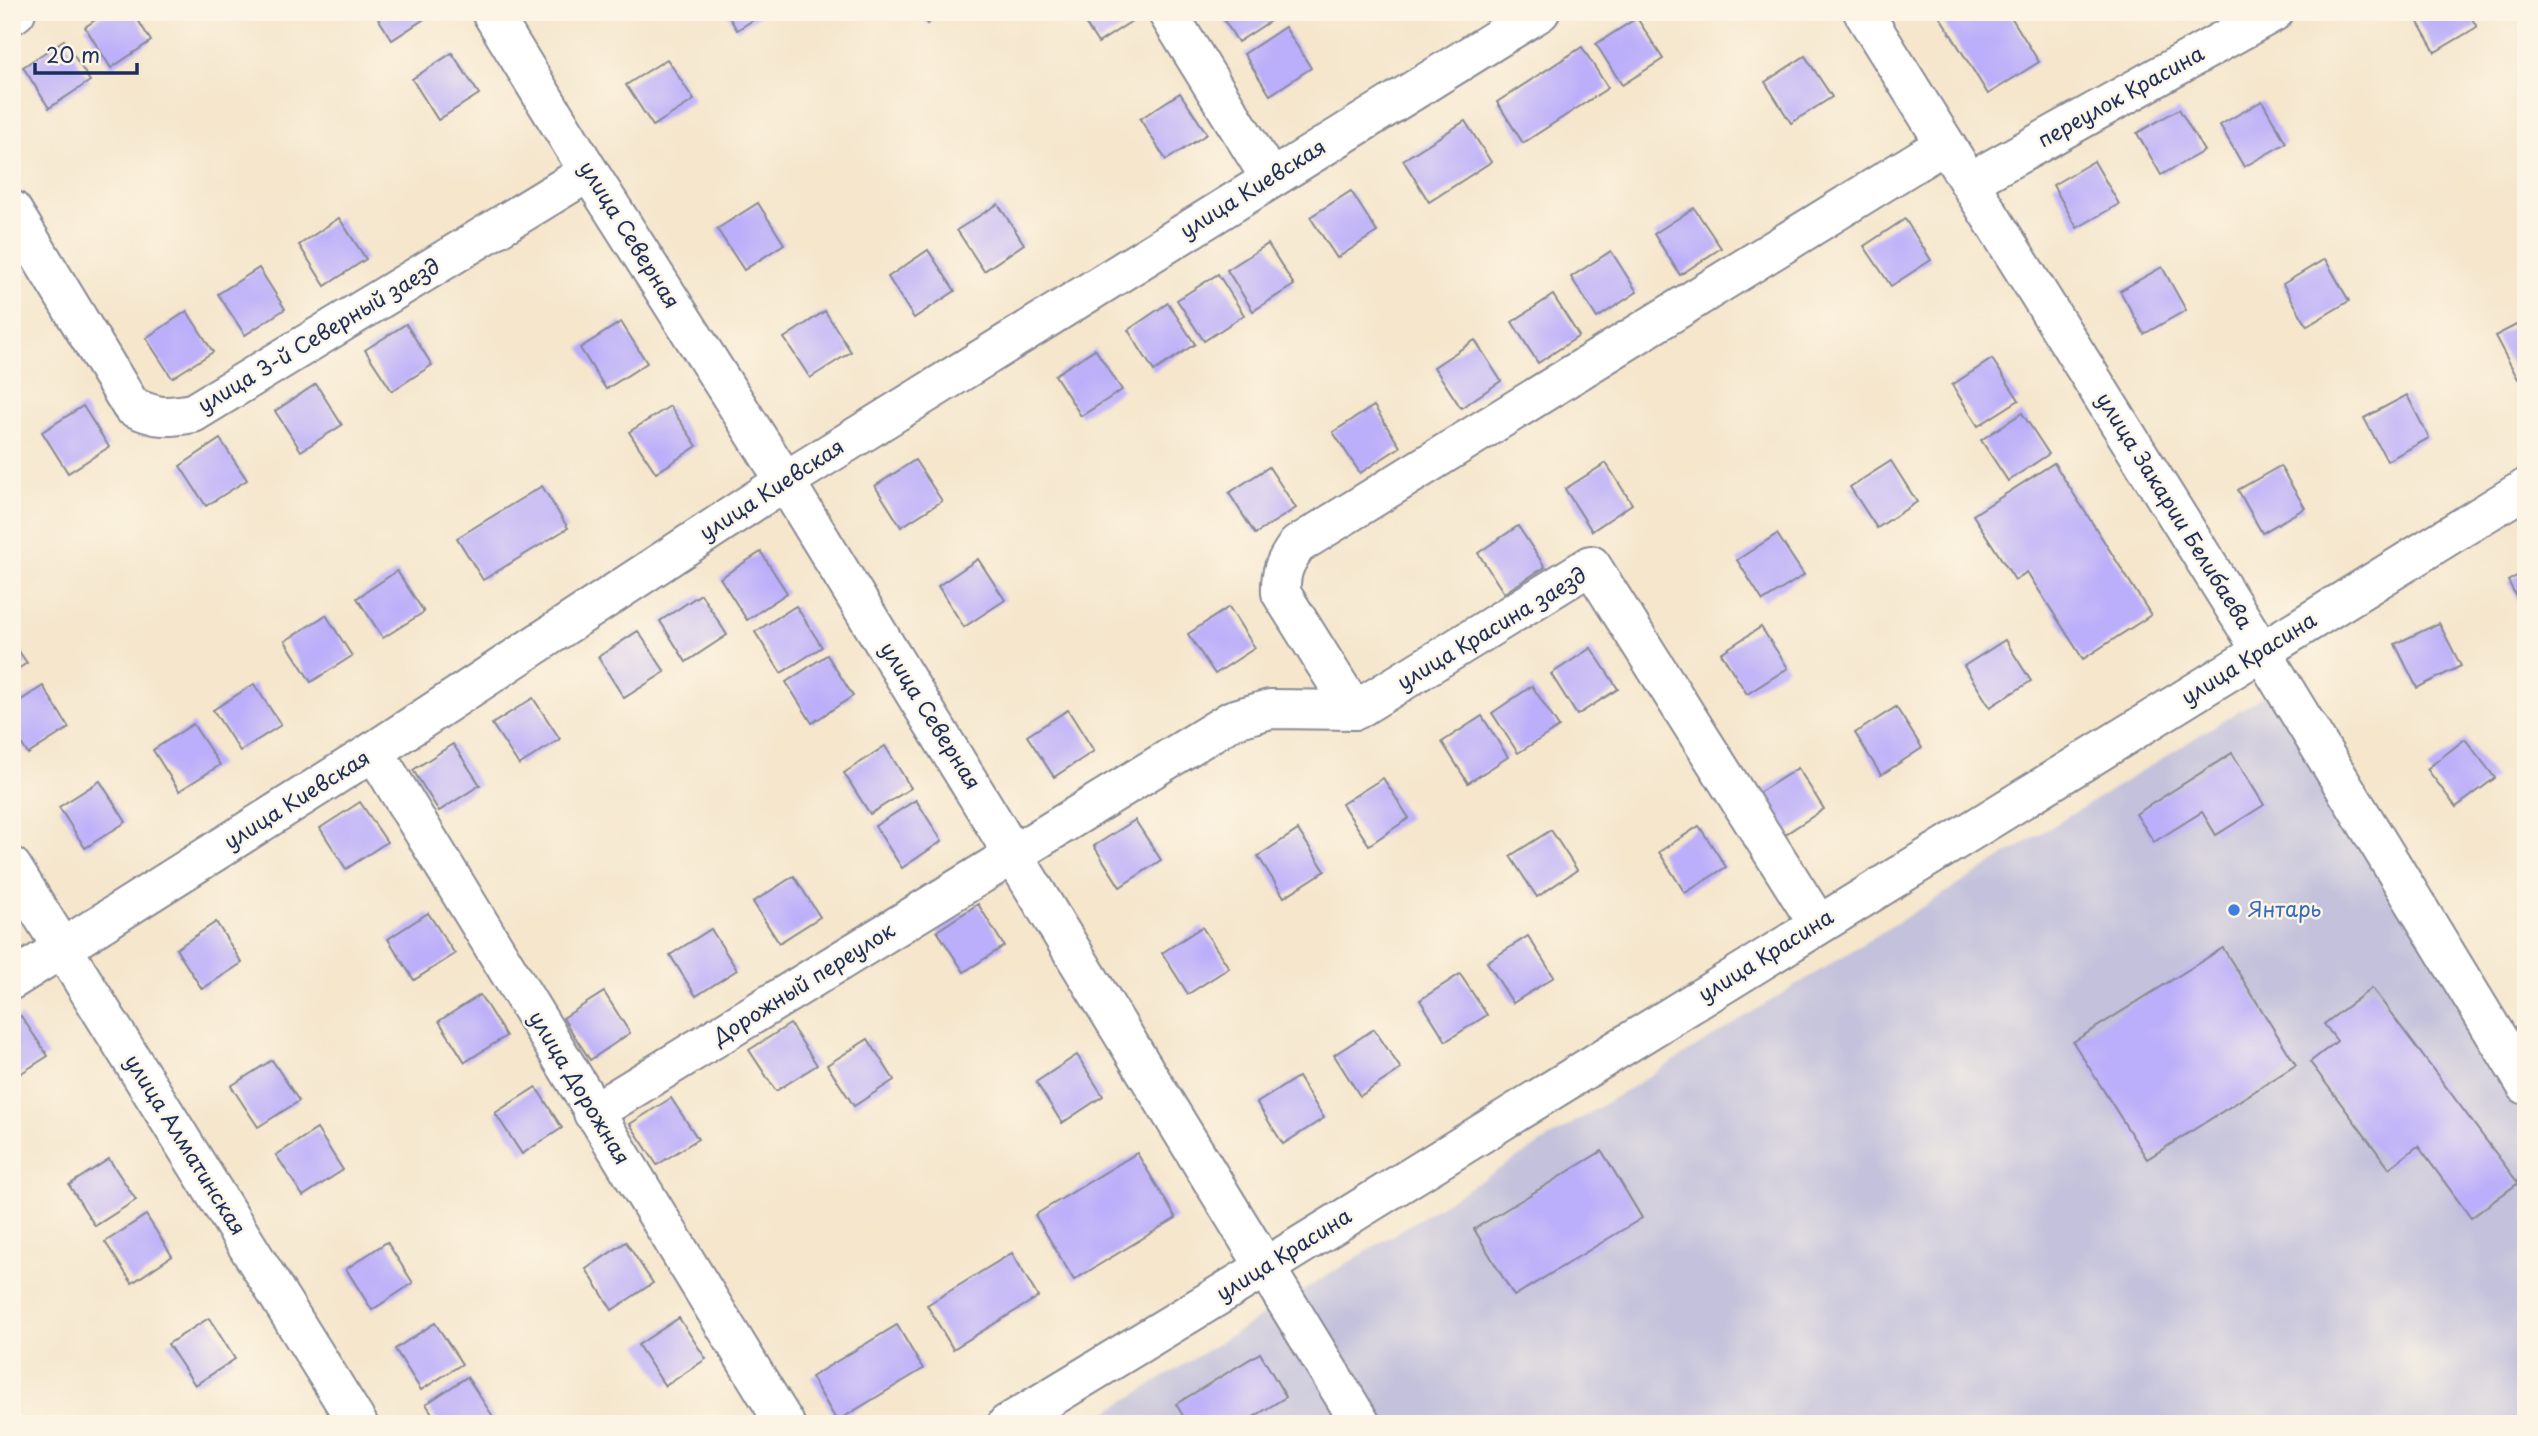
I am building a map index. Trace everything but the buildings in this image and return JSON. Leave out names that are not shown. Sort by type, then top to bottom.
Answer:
[{"type":"street","name":"улица Северная","points":[[491,12],[785,481],[1361,1424]]},
{"type":"street","points":[[1167,12],[1270,178]]},
{"type":"street","name":"улица Киевская","points":[[12,980],[374,751],[785,481],[1540,12]]},
{"type":"street","name":"улица Закарии Белибаева","points":[[1863,12],[2262,652],[2526,1084]]},
{"type":"street","name":"переулок Красина","points":[[1969,182],[2274,12]]},
{"type":"street","points":[[1354,710],[1281,593],[1283,563],[1297,545],[1945,144]]},
{"type":"street","name":"улица 3-й Северный заезд","points":[[12,210],[131,406],[150,416],[169,417],[193,413],[589,172]]},
{"type":"street","name":"улица Красина","points":[[1007,1424],[2526,488]]},
{"type":"street","name":"улица Красина заезд","points":[[1354,710],[1591,565],[1818,924]]},
{"type":"street","points":[[1015,855],[1232,720],[1270,709],[1354,710]]},
{"type":"street","name":"улица Дорожная","points":[[374,751],[785,1424]]},
{"type":"street","name":"Дорожный переулок","points":[[593,1113],[1015,855]]},
{"type":"street","name":"улица Алматинская","points":[[12,867],[358,1424]]},
{"type":"shaded area","points":[[2282,684],[2526,1105],[2526,1424],[1088,1424]]},
{"type":"place","name":"Янтарь","points":[[2234,910]]}]
